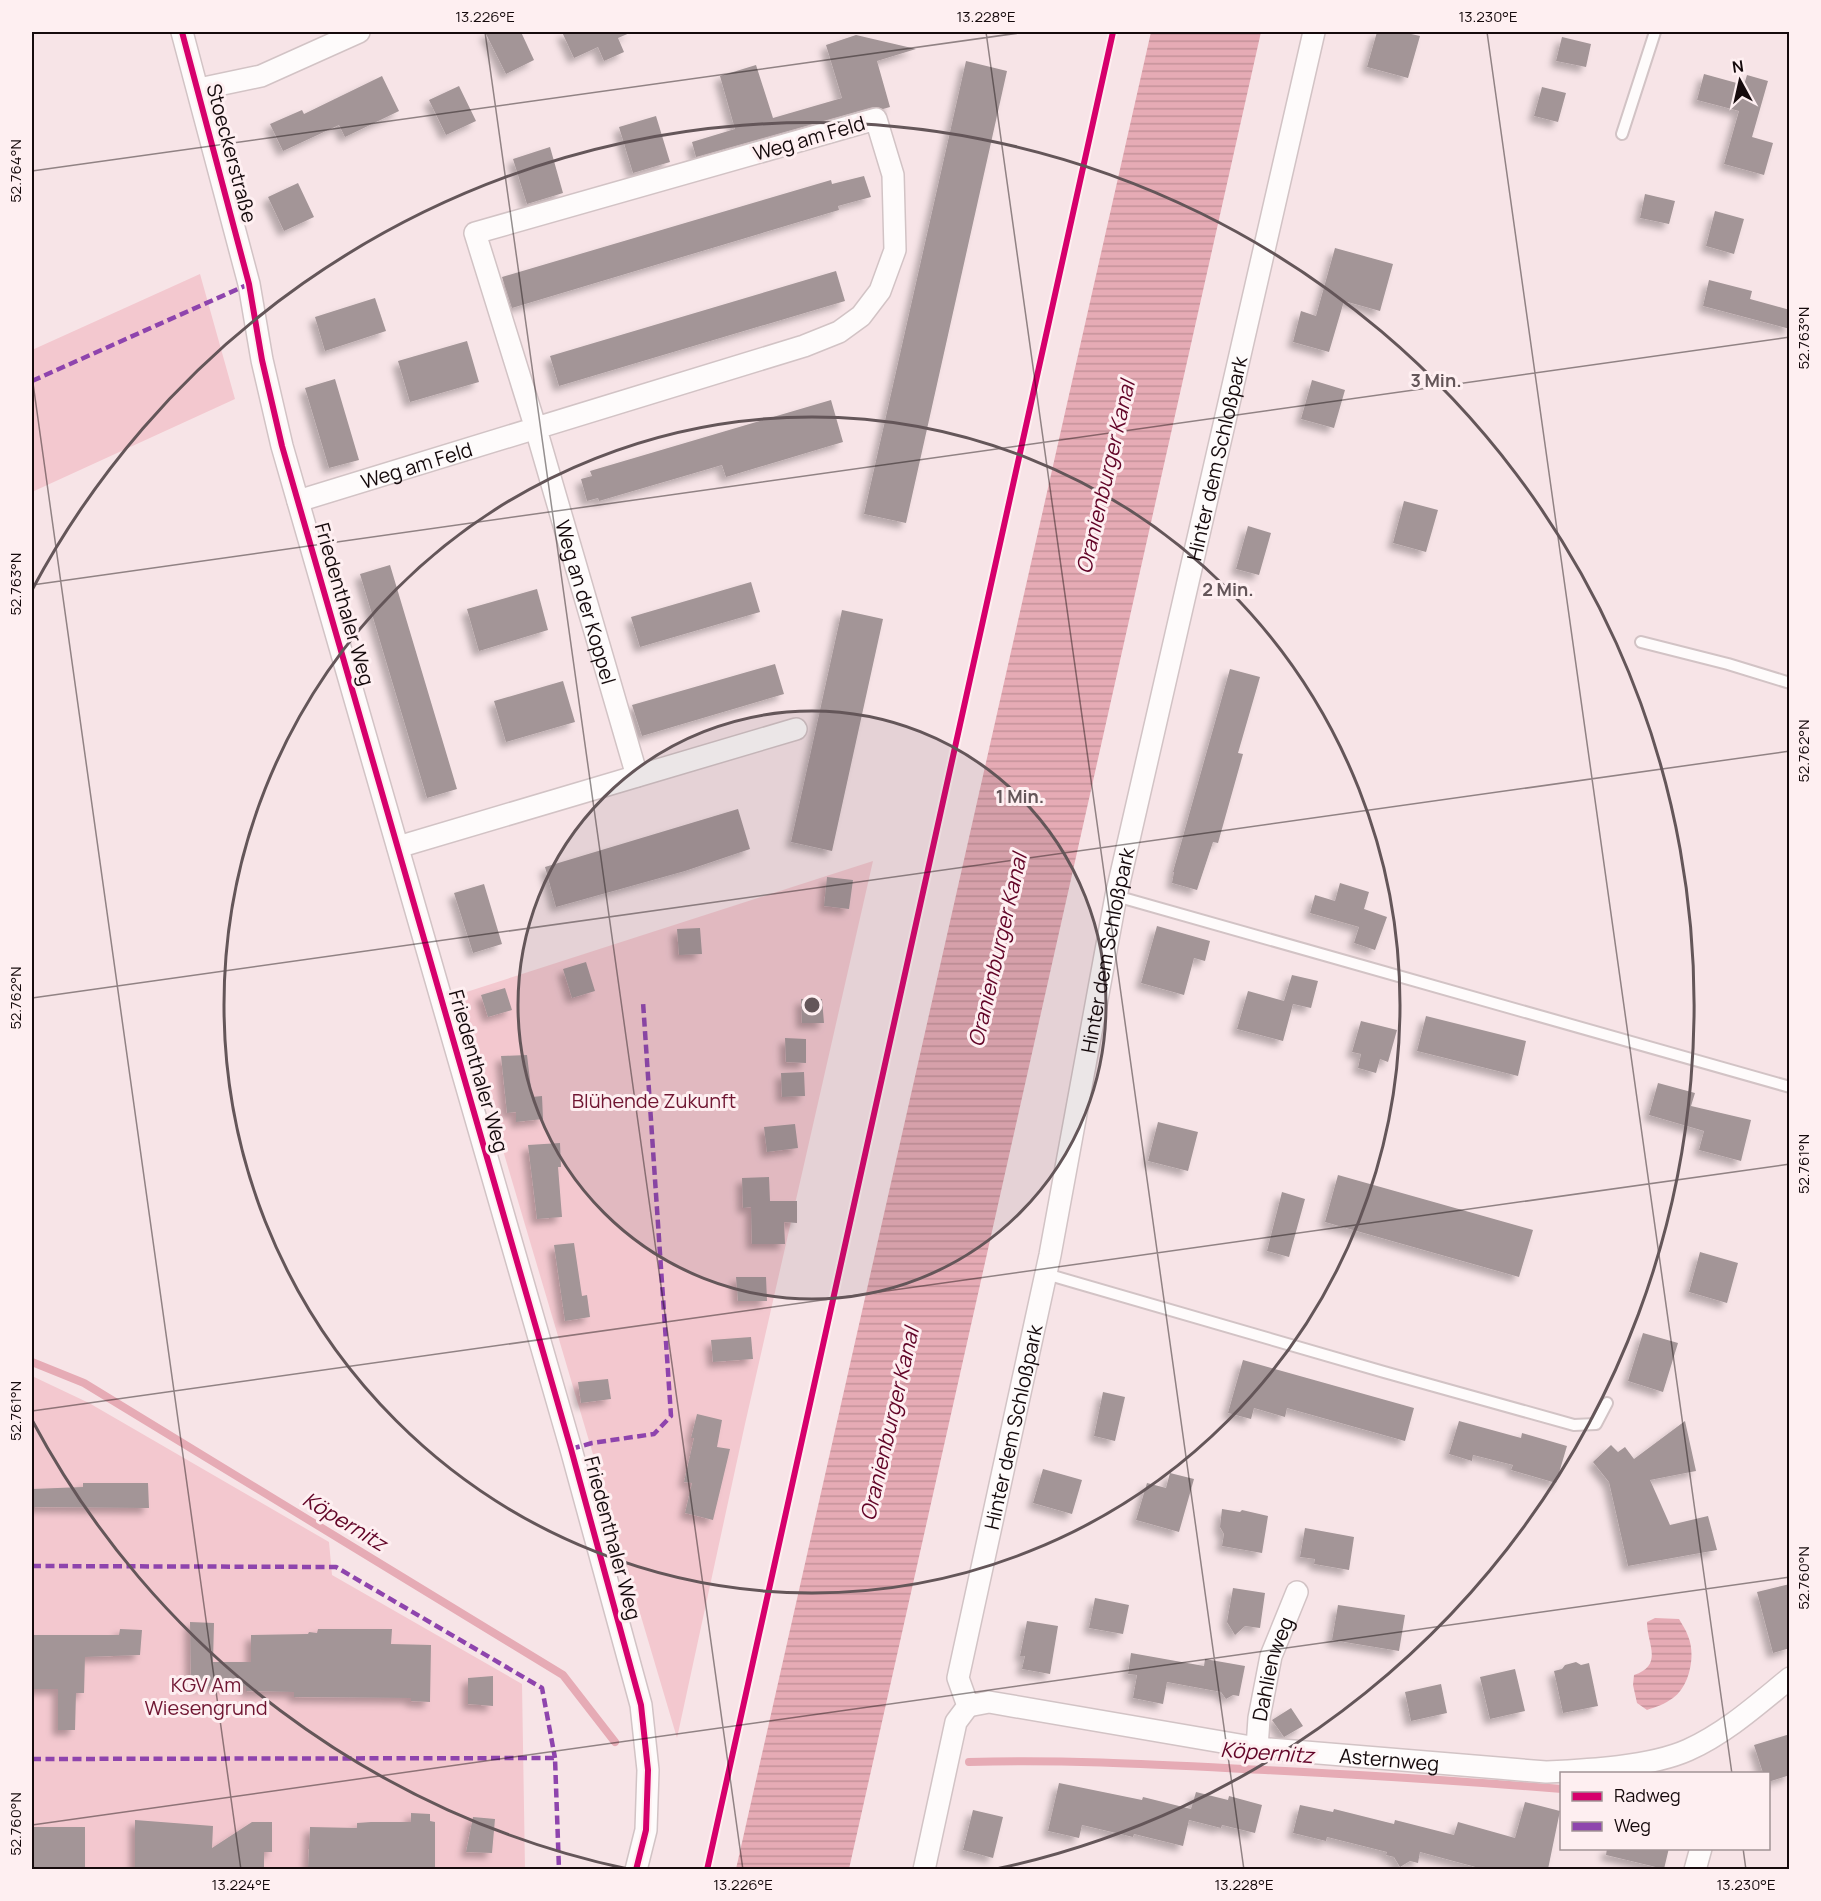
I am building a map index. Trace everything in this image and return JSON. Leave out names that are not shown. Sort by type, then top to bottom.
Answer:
[{"type":"street","name":"Stoeckerstraße","points":[[182,32],[249,284]]},
{"type":"street","points":[[199,89],[261,76],[359,32]]},
{"type":"street","name":"Hinter dem Schloßpark","points":[[968,1706],[958,1678],[1046,1274],[1116,896],[1314,32]]},
{"type":"street","name":"Weg am Feld","points":[[298,501],[536,429],[804,346],[839,332],[861,316],[880,291],[895,250],[893,175],[876,119],[475,233],[536,429]]},
{"type":"street","name":"Friedenthaler Weg","points":[[249,284],[262,360],[282,446],[571,1449],[641,1704],[648,1770],[646,1830],[636,1869]]},
{"type":"street","name":"Weg an der Koppel","points":[[536,429],[637,776]]},
{"type":"street","points":[[398,847],[796,729]]},
{"type":"street","name":"Dahlienweg","points":[[1257,1748],[1259,1718],[1271,1656],[1297,1592]]},
{"type":"street","name":"Asternweg","points":[[968,1706],[989,1701],[1257,1748],[1546,1772],[1587,1770],[1659,1760],[1686,1751],[1714,1737],[1752,1710],[1790,1678]]},
{"type":"street","points":[[924,1869],[956,1722],[968,1706]]},
{"type":"street","points":[[1695,1869],[1700,1850]]},
{"type":"lane","points":[[1622,134],[1655,32]]},
{"type":"lane","points":[[1641,642],[1728,664],[1790,683]]},
{"type":"lane","points":[[1116,896],[1790,1087]]},
{"type":"lane","points":[[1046,1274],[1574,1425],[1596,1424],[1607,1403]]},
{"type":"green space","points":[[200,274],[235,399],[32,492],[32,350]]},
{"type":"green space","name":"Blühende Zukunft","points":[[873,861],[745,1424],[677,1738],[457,995]]},
{"type":"green space","name":"KGV Am Wiesengrund","points":[[32,1376],[89,1403],[329,1542],[332,1575],[522,1684],[525,1869],[32,1869]]},
{"type":"water","name":"Oranienburger Kanal","points":[[1151,32],[1261,32],[849,1869],[736,1869]]},
{"type":"water","points":[[1655,1618],[1679,1619],[1690,1643],[1691,1660],[1687,1678],[1679,1693],[1667,1702],[1647,1710],[1637,1703],[1633,1685],[1634,1675],[1649,1666],[1651,1660],[1647,1622]]},
{"type":"building","points":[[485,32],[521,32],[534,60],[506,74]]},
{"type":"building","points":[[562,32],[632,32],[618,38],[624,52],[604,61],[598,47],[574,58]]},
{"type":"building","points":[[1377,32],[1402,32],[1420,36],[1408,78],[1367,67]]},
{"type":"building","points":[[856,35],[916,49],[877,61],[890,107],[883,109],[873,107],[696,157],[692,142],[735,129],[720,76],[756,65],[773,118],[842,98],[826,45]]},
{"type":"building","points":[[1562,37],[1591,44],[1586,67],[1556,61]]},
{"type":"building","points":[[966,61],[1007,71],[906,523],[864,514]]},
{"type":"building","points":[[1704,74],[1744,85],[1747,75],[1768,81],[1752,137],[1773,143],[1764,175],[1724,164],[1739,111],[1697,100]]},
{"type":"building","points":[[382,76],[399,111],[345,137],[339,125],[283,151],[270,124],[302,110],[304,114]]},
{"type":"building","points":[[459,86],[476,121],[446,135],[429,100]]},
{"type":"building","points":[[1542,87],[1566,93],[1558,122],[1534,116]]},
{"type":"building","points":[[656,116],[670,162],[633,173],[619,127]]},
{"type":"building","points":[[550,147],[563,193],[527,204],[513,159]]},
{"type":"building","points":[[864,176],[871,197],[838,206],[839,210],[512,308],[502,277],[831,180],[832,184]]},
{"type":"building","points":[[298,183],[314,217],[284,231],[268,197]]},
{"type":"building","points":[[1645,194],[1675,201],[1669,224],[1640,218]]},
{"type":"building","points":[[1715,211],[1744,219],[1734,254],[1706,246]]},
{"type":"building","points":[[1335,248],[1393,264],[1380,311],[1344,301],[1329,352],[1293,342],[1301,311],[1316,316]]},
{"type":"building","points":[[836,271],[845,301],[559,386],[550,356]]},
{"type":"building","points":[[1709,280],[1752,291],[1750,299],[1790,310],[1790,329],[1703,306]]},
{"type":"building","points":[[375,298],[386,331],[325,351],[315,317]]},
{"type":"building","points":[[467,341],[479,382],[410,402],[398,361]]},
{"type":"building","points":[[335,379],[359,460],[329,468],[305,388]]},
{"type":"building","points":[[1312,380],[1345,390],[1334,428],[1301,419]]},
{"type":"building","points":[[831,400],[843,442],[726,477],[722,465],[599,501],[598,498],[587,501],[581,479],[592,476],[590,471]]},
{"type":"building","points":[[1404,501],[1438,510],[1426,552],[1393,543]]},
{"type":"building","points":[[1248,526],[1271,533],[1259,575],[1236,569]]},
{"type":"building","points":[[390,565],[457,789],[427,798],[360,574]]},
{"type":"building","points":[[751,582],[760,612],[640,647],[631,617]]},
{"type":"building","points":[[537,589],[548,630],[479,651],[467,609]]},
{"type":"building","points":[[842,610],[883,619],[832,851],[791,842]]},
{"type":"building","points":[[775,664],[784,694],[642,736],[632,705]]},
{"type":"building","points":[[1230,669],[1260,677],[1238,753],[1243,754],[1218,843],[1213,842],[1197,890],[1172,883],[1173,872]]},
{"type":"building","points":[[563,681],[575,722],[506,742],[494,701]]},
{"type":"building","points":[[738,809],[750,849],[685,871],[556,907],[545,867]]},
{"type":"building","points":[[827,877],[853,880],[849,909],[824,906]]},
{"type":"building","points":[[1340,883],[1369,892],[1364,909],[1387,917],[1375,950],[1354,943],[1359,927],[1310,913],[1315,895],[1335,901]]},
{"type":"building","points":[[484,884],[502,944],[473,953],[454,893]]},
{"type":"building","points":[[1157,926],[1210,941],[1205,961],[1194,958],[1184,995],[1141,983]]},
{"type":"building","points":[[700,928],[702,954],[679,955],[677,929]]},
{"type":"building","points":[[586,962],[595,991],[572,998],[563,969]]},
{"type":"building","points":[[1292,975],[1318,981],[1311,1008],[1293,1004],[1283,1041],[1237,1029],[1248,991],[1284,1001]]},
{"type":"building","points":[[505,988],[512,1010],[488,1017],[481,995]]},
{"type":"building","points":[[801,999],[822,999],[824,1023],[802,1023]]},
{"type":"building","points":[[1426,1016],[1526,1041],[1518,1076],[1417,1051]]},
{"type":"building","points":[[1361,1021],[1397,1030],[1388,1062],[1380,1059],[1376,1073],[1358,1068],[1361,1054],[1352,1052]]},
{"type":"building","points":[[785,1038],[806,1039],[806,1063],[786,1062]]},
{"type":"building","points":[[527,1055],[532,1097],[542,1096],[543,1119],[516,1122],[516,1112],[507,1113],[501,1056]]},
{"type":"building","points":[[804,1072],[805,1096],[782,1097],[781,1073]]},
{"type":"building","points":[[1658,1083],[1695,1093],[1691,1106],[1751,1120],[1741,1161],[1699,1150],[1704,1131],[1649,1115]]},
{"type":"building","points":[[1158,1122],[1198,1132],[1188,1171],[1148,1161]]},
{"type":"building","points":[[795,1124],[798,1148],[767,1152],[764,1127]]},
{"type":"building","points":[[560,1143],[561,1167],[558,1167],[562,1217],[537,1219],[528,1145]]},
{"type":"building","points":[[1338,1175],[1533,1230],[1519,1277],[1325,1222]]},
{"type":"building","points":[[769,1177],[770,1201],[797,1201],[797,1223],[784,1222],[785,1244],[752,1244],[751,1207],[743,1208],[742,1178]]},
{"type":"building","points":[[1282,1192],[1305,1199],[1289,1257],[1267,1251]]},
{"type":"building","points":[[574,1243],[582,1296],[587,1295],[590,1317],[565,1321],[554,1245]]},
{"type":"building","points":[[1700,1252],[1738,1263],[1727,1303],[1689,1292]]},
{"type":"building","points":[[736,1277],[766,1277],[767,1301],[738,1301]]},
{"type":"building","points":[[1643,1333],[1678,1343],[1663,1392],[1628,1381]]},
{"type":"building","points":[[751,1337],[753,1359],[713,1362],[711,1340]]},
{"type":"building","points":[[1243,1360],[1414,1408],[1405,1441],[1287,1408],[1285,1417],[1254,1408],[1251,1419],[1228,1413]]},
{"type":"building","points":[[608,1379],[611,1399],[581,1403],[578,1382]]},
{"type":"building","points":[[1103,1392],[1125,1397],[1115,1441],[1094,1436]]},
{"type":"building","points":[[697,1414],[722,1420],[717,1447],[730,1449],[713,1520],[685,1513],[692,1483],[684,1482]]},
{"type":"building","points":[[1459,1421],[1521,1438],[1522,1433],[1567,1446],[1556,1483],[1511,1470],[1513,1465],[1473,1455],[1472,1461],[1449,1454]]},
{"type":"building","points":[[1685,1421],[1696,1471],[1650,1480],[1670,1525],[1708,1516],[1717,1550],[1628,1566],[1609,1482],[1593,1462],[1611,1445],[1618,1452],[1625,1447],[1634,1459]]},
{"type":"building","points":[[1043,1469],[1082,1480],[1072,1514],[1033,1503]]},
{"type":"building","points":[[1170,1473],[1194,1479],[1179,1532],[1136,1520],[1147,1483],[1166,1488]]},
{"type":"building","points":[[83,1483],[148,1483],[149,1508],[32,1507],[32,1489],[83,1487]]},
{"type":"building","points":[[1222,1509],[1240,1512],[1242,1510],[1268,1516],[1262,1553],[1222,1546],[1224,1534],[1220,1527]]},
{"type":"building","points":[[1305,1528],[1354,1537],[1349,1570],[1314,1564],[1315,1559],[1300,1557]]},
{"type":"building","points":[[1790,1584],[1790,1648],[1773,1653],[1757,1592]]},
{"type":"building","points":[[1233,1588],[1265,1593],[1260,1628],[1245,1626],[1235,1635],[1227,1622]]},
{"type":"building","points":[[1095,1598],[1129,1605],[1123,1634],[1089,1628]]},
{"type":"building","points":[[1338,1605],[1405,1615],[1399,1651],[1332,1640]]},
{"type":"building","points":[[1027,1621],[1058,1626],[1050,1674],[1022,1669],[1025,1656],[1020,1656]]},
{"type":"building","points":[[190,1622],[214,1623],[213,1662],[251,1662],[251,1635],[308,1634],[309,1632],[317,1633],[318,1629],[392,1629],[391,1644],[431,1645],[430,1702],[411,1701],[411,1698],[294,1697],[294,1692],[246,1691],[246,1686],[191,1686]]},
{"type":"building","points":[[120,1629],[142,1630],[140,1655],[85,1657],[84,1693],[76,1693],[75,1730],[58,1730],[58,1689],[32,1689],[32,1635],[119,1635]]},
{"type":"building","points":[[1131,1653],[1204,1666],[1205,1659],[1245,1666],[1239,1696],[1233,1695],[1226,1699],[1221,1692],[1167,1682],[1163,1704],[1133,1698],[1137,1675],[1128,1674]]},
{"type":"building","points":[[1576,1662],[1581,1665],[1589,1663],[1598,1706],[1563,1713],[1554,1671]]},
{"type":"building","points":[[1515,1669],[1525,1711],[1490,1719],[1480,1677]]},
{"type":"building","points":[[493,1676],[493,1706],[468,1704],[468,1678]]},
{"type":"building","points":[[1441,1684],[1447,1713],[1411,1721],[1405,1692]]},
{"type":"building","points":[[1291,1708],[1303,1726],[1284,1737],[1272,1720]]},
{"type":"building","points":[[1790,1734],[1790,1775],[1770,1781],[1770,1772],[1763,1772],[1754,1745]]},
{"type":"building","points":[[1059,1783],[1142,1800],[1143,1797],[1191,1809],[1196,1792],[1228,1800],[1229,1796],[1262,1805],[1255,1833],[1189,1820],[1183,1846],[1082,1825],[1079,1838],[1048,1831]]},
{"type":"building","points":[[1525,1802],[1560,1811],[1548,1869],[1483,1869],[1420,1852],[1418,1863],[1410,1861],[1400,1867],[1394,1857],[1386,1855],[1387,1852],[1327,1837],[1326,1841],[1293,1833],[1300,1805],[1333,1812],[1334,1809],[1394,1824],[1395,1820],[1454,1835],[1458,1822],[1515,1838]]},
{"type":"building","points":[[973,1810],[1003,1817],[993,1858],[963,1850]]},
{"type":"building","points":[[411,1813],[430,1814],[430,1821],[435,1822],[435,1869],[308,1869],[310,1827],[357,1828],[357,1823],[411,1822]]},
{"type":"building","points":[[473,1817],[495,1819],[492,1853],[466,1852]]},
{"type":"building","points":[[135,1820],[213,1826],[212,1848],[252,1822],[272,1822],[272,1852],[264,1852],[264,1869],[135,1869]]},
{"type":"building","points":[[32,1827],[85,1827],[85,1869],[32,1869]]},
{"type":"building","points":[[1607,1850],[1669,1850],[1664,1869],[1606,1855]]},
{"type":"waterway","name":"Köpernitz","points":[[32,1362],[84,1383],[563,1675],[615,1742]]},
{"type":"waterway","name":"Köpernitz","points":[[969,1762],[1154,1764],[1560,1789]]},
{"type":"marked path","points":[[32,381],[249,284]]},
{"type":"marked path","points":[[571,1449],[592,1443],[654,1434],[671,1416],[643,1002]]},
{"type":"marked path","points":[[32,1566],[336,1567],[542,1688],[555,1758]]},
{"type":"marked path","points":[[32,1759],[555,1758],[559,1870]]},
{"type":"cycle path","points":[[182,32],[249,284],[262,360],[282,446],[571,1449],[641,1705],[648,1770],[646,1830],[636,1870]]},
{"type":"cycle path","points":[[707,1870],[1113,32]]}]
